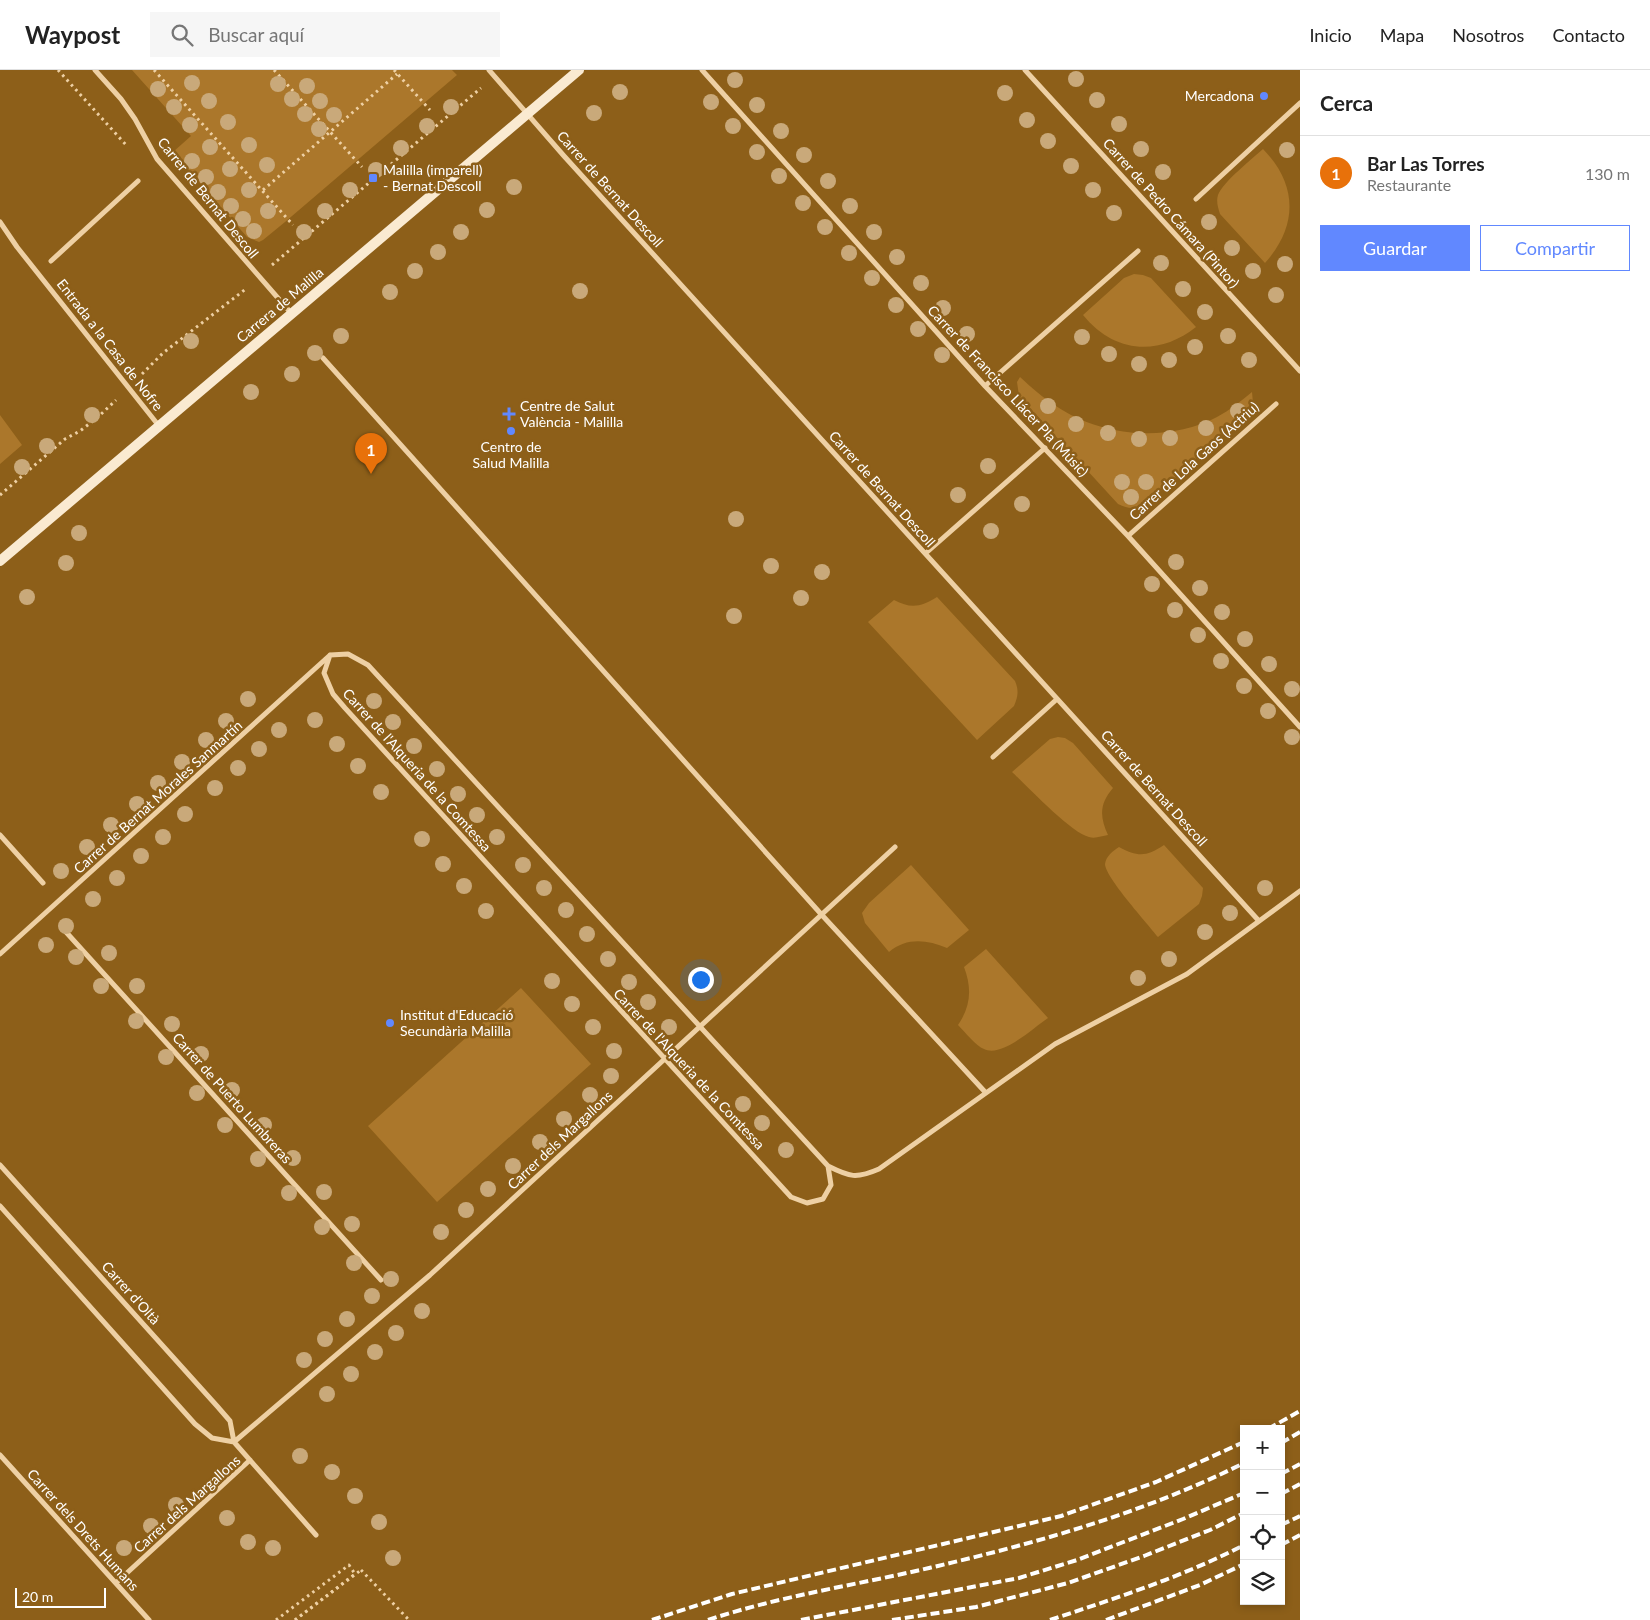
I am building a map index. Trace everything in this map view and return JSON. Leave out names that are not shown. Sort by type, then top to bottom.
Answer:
[{"type":"street","name":"Carrer de Bernat Descoll","points":[[95,70],[121,99],[135,119],[157,159],[291,313]]},
{"type":"street","name":"Carrer de Bernat Descoll","points":[[489,70],[564,156],[1259,921]]},
{"type":"street","name":"Carrera de Malilla","points":[[0,561],[578,70]]},
{"type":"street","name":"Carrer de Francisco Llácer Pla (Músic)","points":[[702,70],[985,386],[1128,536],[1300,727]]},
{"type":"street","name":"Carrer de Pedro Cámara (Pintor)","points":[[1025,70],[1300,371]]},
{"type":"street","points":[[1196,199],[1300,103]]},
{"type":"street","points":[[51,261],[138,181]]},
{"type":"street","name":"Entrada a la Casa de Nofre","points":[[0,222],[17,247],[118,376],[160,426]]},
{"type":"street","points":[[985,386],[1138,251]]},
{"type":"street","points":[[323,358],[821,914],[986,1093]]},
{"type":"street","name":"Carrer de Lola Gaos (Actriu)","points":[[1128,536],[1276,404]]},
{"type":"street","points":[[926,553],[1045,448]]},
{"type":"street","points":[[330,655],[348,654],[368,665],[828,1166],[847,1175],[864,1176],[879,1169],[1055,1044],[1187,974],[1300,891]]},
{"type":"street","name":"Carrer de Bernat Morales Sanmartín","points":[[0,954],[330,655]]},
{"type":"street","name":"Carrer de l'Alqueria de la Comtessa","points":[[330,655],[324,673],[333,694],[791,1196],[807,1203],[823,1199],[831,1184],[828,1166]]},
{"type":"street","points":[[993,757],[1058,699]]},
{"type":"street","points":[[0,835],[43,883]]},
{"type":"street","name":"Carrer dels Margallons","points":[[234,1442],[430,1275],[895,847]]},
{"type":"street","name":"Carrer de Puerto Lumbreras","points":[[66,932],[381,1280]]},
{"type":"street","name":"Carrer d'Oltà","points":[[0,1165],[230,1421],[234,1442],[316,1536]]},
{"type":"street","points":[[0,1206],[195,1424],[212,1438],[234,1442]]},
{"type":"street","name":"Carrer dels Drets Humans","points":[[0,1455],[148,1620]]},
{"type":"street","name":"Carrer dels Margallons","points":[[116,1584],[250,1460]]},
{"type":"path","points":[[154,70],[293,225]]},
{"type":"path","points":[[274,70],[362,167]]},
{"type":"path","points":[[394,70],[430,110]]},
{"type":"path","points":[[263,190],[397,74]]},
{"type":"path","points":[[268,269],[495,76]]},
{"type":"path","points":[[144,372],[163,352],[246,288]]},
{"type":"path","points":[[0,495],[65,439],[80,431],[112,403]]},
{"type":"path","points":[[277,1620],[349,1565],[352,1570],[356,1574],[295,1620],[331,1592],[339,1586],[346,1581],[354,1575],[361,1570],[409,1620]]},
{"type":"path","points":[[277,1620],[294,1607]]},
{"type":"shaded area","points":[[132,70],[452,70],[457,75],[259,242],[247,237],[173,152],[191,136]]},
{"type":"shaded area","points":[[1263,149],[1283,177],[1288,191],[1290,206],[1284,235],[1265,263],[1220,214],[1217,202],[1218,195],[1226,184]]},
{"type":"shaded area","points":[[1134,274],[1151,278],[1196,327],[1182,337],[1152,346],[1122,343],[1108,337],[1095,328],[1083,315],[1124,278]]},
{"type":"shaded area","points":[[1020,377],[1046,400],[1074,416],[1114,430],[1135,433],[1177,431],[1198,425],[1222,414],[1252,392],[1253,403],[1250,409],[1148,503],[1137,508],[1130,508],[1118,504],[1019,396],[1017,382]]},
{"type":"shaded area","points":[[0,415],[22,445],[0,464]]},
{"type":"shaded area","points":[[937,597],[1015,681],[1017,687],[1018,694],[1014,706],[977,740],[868,622],[894,600],[906,605],[916,606]]},
{"type":"shaded area","points":[[1065,738],[1073,743],[1113,788],[1105,799],[1102,810],[1103,822],[1108,835],[1094,838],[1081,834],[1038,798],[1012,772],[1050,739]]},
{"type":"shaded area","points":[[1164,845],[1203,888],[1199,904],[1158,937],[1119,889],[1105,864],[1108,856],[1119,847],[1132,853],[1147,854]]},
{"type":"shaded area","points":[[911,865],[969,930],[947,948],[917,941],[903,944],[889,952],[865,923],[862,913],[869,903]]},
{"type":"shaded area","points":[[986,949],[1048,1018],[1017,1041],[991,1051],[978,1045],[958,1025],[966,1011],[969,997],[967,975],[964,967]]},
{"type":"shaded area","points":[[521,988],[591,1064],[437,1202],[368,1126]]},
{"type":"railway","points":[[1275,1425],[1300,1411]]},
{"type":"railway","points":[[1285,1441],[1300,1432]]},
{"type":"railway","points":[[652,1620],[732,1594],[1061,1516],[1156,1482],[1240,1444]]},
{"type":"railway","points":[[1285,1472],[1300,1464]]},
{"type":"railway","points":[[708,1620],[763,1604],[929,1568],[1050,1537],[1129,1512],[1206,1481],[1240,1465]]},
{"type":"railway","points":[[1285,1492],[1300,1484]]},
{"type":"railway","points":[[801,1620],[1019,1578],[1077,1560],[1240,1495]]},
{"type":"railway","points":[[892,1620],[976,1607],[1068,1583],[1210,1530],[1240,1515]]},
{"type":"railway","points":[[1285,1523],[1300,1516]]},
{"type":"railway","points":[[1285,1543],[1300,1535]]},
{"type":"railway","points":[[1050,1620],[1173,1577],[1240,1547]]},
{"type":"railway","points":[[1106,1620],[1200,1585],[1240,1566]]},
{"type":"place","name":"Mercadona","points":[[1264,96]]},
{"type":"place","name":"Malilla (imparell) - Bernat Descoll","points":[[373,178]]},
{"type":"place","name":"Centre de Salut València - Malilla","points":[[509,414]]},
{"type":"place","name":"Centro de Salud Malilla","points":[[511,431]]},
{"type":"place","name":"Bar Las Torres","points":[[371,474]]},
{"type":"place","name":"Institut d'Educació Secundària Malilla","points":[[390,1023]]}]
